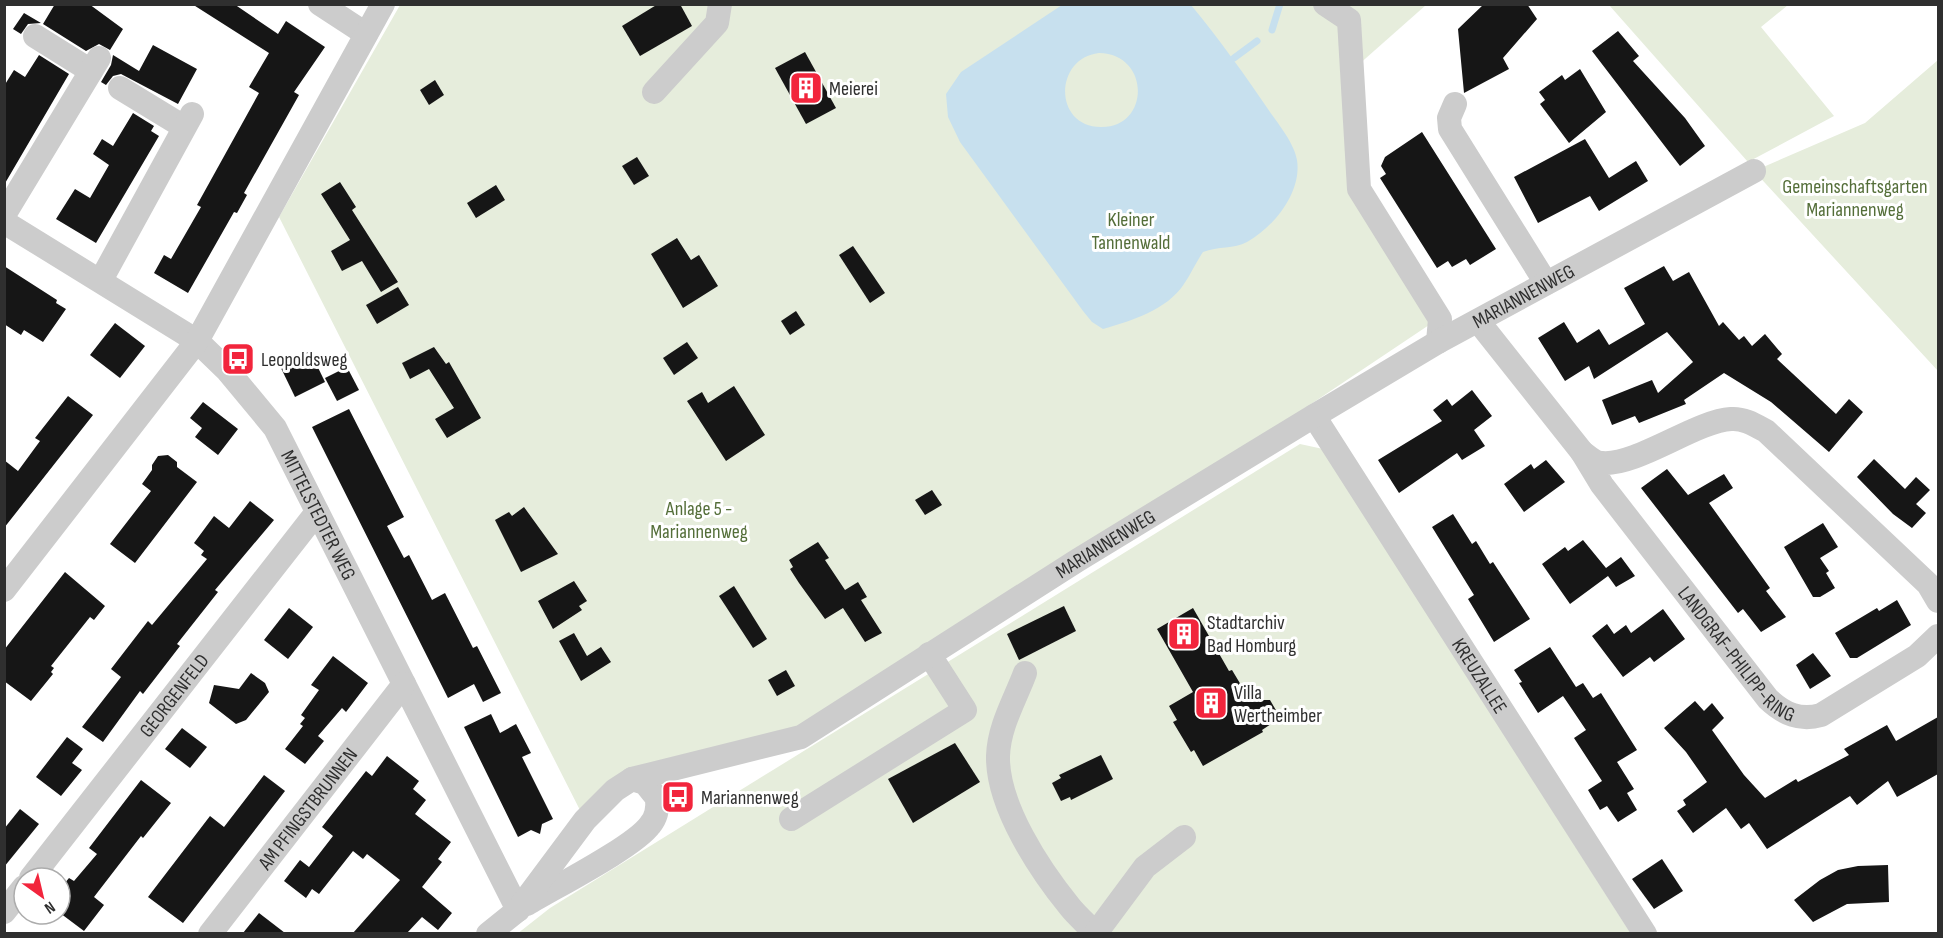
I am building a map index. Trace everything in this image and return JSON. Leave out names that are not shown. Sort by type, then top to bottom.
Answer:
[{"type":"street","points":[[320,4],[366,34]]},
{"type":"street","points":[[4,590],[197,341],[383,4]]},
{"type":"street","points":[[654,92],[717,23],[720,4]]},
{"type":"street","points":[[1325,4],[1349,20],[1359,189],[1440,319],[1438,342]]},
{"type":"street","points":[[4,215],[95,65],[35,36]]},
{"type":"street","points":[[101,280],[188,120],[120,88]]},
{"type":"street","points":[[1455,104],[1449,118],[1450,129],[1546,283]]},
{"type":"street","name":"MARIANNENWEG","points":[[488,933],[518,910],[585,820],[615,790],[632,779],[801,737],[1078,560],[1438,342],[1754,171]]},
{"type":"street","name":"MITTELSTEDTER WEG","points":[[4,222],[197,341],[227,370],[275,428],[518,910]]},
{"type":"street","name":"LANDGRAF-PHILIPP-RING","points":[[1478,321],[1582,452],[1602,485],[1768,699],[1783,712],[1804,718],[1821,715],[1917,656],[1938,636]]},
{"type":"street","name":"KREUZALLEE","points":[[1314,416],[1645,933]]},
{"type":"street","points":[[1582,452],[1594,462],[1617,462],[1724,420],[1733,418],[1754,424],[1766,431],[1928,584],[1938,601]]},
{"type":"street","name":"GEORGENFELD","points":[[40,866],[317,512]]},
{"type":"street","points":[[791,819],[965,710],[930,654]]},
{"type":"street","points":[[1025,673],[1002,731],[998,756],[1003,789],[1015,820],[1053,885],[1072,909],[1096,933],[1145,867],[1164,850],[1184,837]]},
{"type":"street","name":"AM PFINGSTBRUNNEN","points":[[210,933],[404,684]]},
{"type":"street","points":[[518,910],[626,845],[649,827],[656,816],[657,798],[645,783],[632,779]]},
{"type":"green space","points":[[400,5],[1319,5],[1344,22],[1353,190],[1435,321],[1078,560],[801,737],[632,779],[585,820],[279,217]]},
{"type":"green space","points":[[1334,5],[1426,5],[1357,66]]},
{"type":"green space","points":[[1609,5],[1788,5],[1761,27],[1834,116],[1748,162]]},
{"type":"green space","name":"Gemeinschaftsgarten Mariannenweg","points":[[1938,60],[1938,371],[1754,171],[1865,123]]},
{"type":"green space","points":[[1300,444],[1323,449],[1631,934],[517,934],[550,908]]},
{"type":"water","points":[[1062,5],[1191,5],[1232,57],[1290,141],[1297,160],[1295,184],[1276,218],[1257,235],[1242,244],[1203,252],[1184,284],[1168,301],[1148,313],[1103,329],[1092,322],[1083,311],[960,142],[948,117],[946,94],[961,72]],"holes":[[[1099,53],[1116,57],[1128,65],[1135,77],[1138,91],[1136,104],[1129,116],[1117,124],[1101,127],[1085,124],[1074,116],[1067,105],[1065,92],[1067,79],[1074,67],[1084,58]]]},
{"type":"building","points":[[55,4],[89,4],[123,29],[110,50],[99,44],[86,51],[43,24]]},
{"type":"building","points":[[192,4],[234,4],[278,34],[286,21],[325,47],[294,92],[299,95],[244,193],[247,195],[237,213],[234,212],[188,293],[154,273],[164,255],[171,259],[201,207],[197,205],[259,93],[249,87],[269,53]]},
{"type":"building","points":[[658,4],[680,4],[692,26],[640,56],[622,26]]},
{"type":"building","points":[[1484,4],[1527,4],[1537,19],[1503,58],[1509,69],[1464,93],[1458,29]]},
{"type":"building","points":[[24,13],[41,23],[28,24],[21,34],[13,29]]},
{"type":"building","points":[[1618,31],[1639,56],[1633,61],[1685,118],[1705,146],[1680,166],[1592,51]]},
{"type":"building","points":[[153,45],[197,69],[178,104],[121,74],[113,76],[106,85],[101,82],[111,65],[113,55],[139,71]]},
{"type":"building","name":"Meierei","points":[[805,52],[836,108],[806,124],[775,68]]},
{"type":"building","points":[[39,55],[69,74],[4,185],[4,86],[14,70],[25,77]]},
{"type":"building","points":[[1580,69],[1606,112],[1569,143],[1540,104],[1545,100],[1539,92],[1562,75],[1565,80]]},
{"type":"building","points":[[435,80],[444,95],[429,105],[420,90]]},
{"type":"building","points":[[133,113],[154,126],[151,131],[159,136],[96,243],[56,219],[75,189],[90,198],[109,165],[93,154],[102,139],[113,146]]},
{"type":"building","points":[[1422,132],[1496,249],[1470,265],[1466,259],[1452,267],[1448,261],[1437,268],[1380,178],[1386,174],[1381,166],[1385,157]]},
{"type":"building","points":[[1585,139],[1609,178],[1636,161],[1648,181],[1599,211],[1590,196],[1538,223],[1514,177]]},
{"type":"building","points":[[637,157],[649,176],[634,185],[622,166]]},
{"type":"building","points":[[340,182],[356,207],[352,210],[398,282],[381,292],[362,261],[342,271],[331,251],[350,240],[321,194]]},
{"type":"building","points":[[496,185],[505,200],[476,218],[467,203]]},
{"type":"building","points":[[677,238],[691,260],[699,255],[718,286],[683,308],[651,254]]},
{"type":"building","points":[[853,246],[885,293],[870,303],[839,255]]},
{"type":"building","points":[[4,266],[57,300],[56,303],[66,309],[43,342],[24,330],[21,335],[4,324]]},
{"type":"building","points":[[1664,266],[1673,281],[1689,272],[1719,326],[1723,322],[1739,340],[1744,336],[1752,346],[1765,334],[1782,354],[1777,359],[1836,414],[1849,399],[1863,412],[1829,452],[1771,402],[1724,373],[1684,400],[1686,404],[1639,423],[1635,416],[1612,425],[1602,400],[1652,380],[1658,393],[1693,362],[1667,332],[1594,379],[1589,366],[1565,381],[1538,338],[1564,322],[1577,343],[1599,329],[1609,345],[1645,324],[1624,288]]},
{"type":"building","points":[[398,287],[409,305],[377,324],[366,305]]},
{"type":"building","points":[[796,311],[805,325],[790,335],[781,321]]},
{"type":"building","points":[[115,323],[145,346],[120,378],[90,355]]},
{"type":"building","points":[[687,342],[698,358],[674,375],[663,358]]},
{"type":"building","points":[[434,347],[446,364],[449,362],[481,418],[447,438],[435,419],[454,408],[429,369],[410,379],[402,363]]},
{"type":"building","points":[[310,351],[325,382],[295,397],[280,366]]},
{"type":"building","points":[[347,367],[359,390],[337,401],[325,378]]},
{"type":"building","points":[[734,386],[765,435],[726,461],[687,401],[702,392],[708,403]]},
{"type":"building","points":[[1472,390],[1492,416],[1474,430],[1485,446],[1462,460],[1457,453],[1399,493],[1378,460],[1442,421],[1433,410],[1447,399],[1452,406]]},
{"type":"building","points":[[68,396],[93,415],[4,528],[4,460],[18,471],[40,441],[35,438]]},
{"type":"building","points":[[203,402],[238,429],[218,455],[195,437],[202,428],[190,418]]},
{"type":"building","points":[[349,409],[404,517],[387,526],[404,558],[409,555],[432,600],[445,593],[473,648],[477,646],[501,693],[483,702],[474,684],[448,698],[312,427]]},
{"type":"building","points":[[168,455],[177,462],[177,467],[197,482],[135,563],[110,544],[151,491],[142,484],[152,470],[152,465],[158,456]]},
{"type":"building","points":[[1874,459],[1905,489],[1916,477],[1930,490],[1916,504],[1926,513],[1912,528],[1893,514],[1857,477]]},
{"type":"building","points":[[1546,460],[1565,482],[1524,512],[1504,484],[1531,464],[1534,469]]},
{"type":"building","points":[[1667,469],[1688,495],[1724,474],[1733,488],[1709,503],[1770,588],[1766,591],[1786,617],[1761,632],[1743,609],[1738,613],[1641,488]]},
{"type":"building","points":[[932,490],[942,505],[925,515],[915,500]]},
{"type":"building","points":[[250,501],[274,520],[215,590],[218,592],[177,644],[180,646],[143,694],[140,691],[103,742],[82,727],[121,677],[111,669],[148,621],[152,625],[207,559],[201,555],[204,551],[194,543],[214,516],[229,528]]},
{"type":"building","points":[[524,507],[558,554],[521,572],[495,520],[509,512],[512,516]]},
{"type":"building","points":[[1453,514],[1472,544],[1476,541],[1490,564],[1493,562],[1530,619],[1494,642],[1468,599],[1474,595],[1432,527]]},
{"type":"building","points":[[1823,523],[1838,547],[1820,558],[1829,571],[1826,573],[1835,588],[1820,597],[1813,597],[1784,547]]},
{"type":"building","points":[[1583,540],[1606,568],[1621,557],[1635,576],[1616,587],[1608,576],[1570,604],[1542,564],[1565,547],[1568,551]]},
{"type":"building","points":[[818,542],[829,558],[825,560],[845,590],[858,582],[867,597],[861,600],[882,633],[865,642],[843,608],[825,619],[799,583],[790,569],[793,567],[789,560]]},
{"type":"building","points":[[65,572],[105,606],[94,620],[90,617],[51,666],[54,668],[51,672],[53,674],[31,701],[4,681],[4,650]]},
{"type":"building","points":[[574,581],[587,601],[579,606],[582,610],[553,629],[538,601]]},
{"type":"building","points":[[734,586],[767,639],[753,648],[719,596]]},
{"type":"building","points":[[1897,600],[1911,625],[1857,658],[1850,658],[1835,633],[1877,608],[1879,611]]},
{"type":"building","points":[[1064,606],[1076,631],[1019,660],[1007,634]]},
{"type":"building","points":[[289,608],[313,627],[288,659],[264,640]]},
{"type":"building","name":"Villa Wertheimber","points":[[1193,608],[1229,671],[1232,670],[1250,700],[1270,700],[1277,712],[1271,724],[1262,730],[1263,732],[1203,766],[1194,750],[1191,752],[1173,722],[1177,720],[1169,706],[1193,692],[1157,629]]},
{"type":"building","points":[[1663,609],[1685,639],[1654,662],[1650,657],[1623,677],[1592,636],[1607,624],[1614,634],[1626,625],[1631,633]]},
{"type":"building","points":[[574,633],[587,656],[601,647],[611,662],[581,681],[559,641]]},
{"type":"building","points":[[1550,647],[1576,687],[1583,683],[1593,698],[1601,693],[1637,750],[1617,762],[1634,789],[1627,793],[1637,810],[1618,822],[1607,806],[1600,810],[1588,790],[1602,781],[1574,738],[1586,730],[1563,696],[1538,713],[1519,683],[1522,682],[1514,670]]},
{"type":"building","points":[[1813,653],[1831,676],[1810,689],[1796,665]]},
{"type":"building","points":[[333,656],[368,683],[346,712],[342,708],[318,736],[324,741],[305,764],[285,749],[303,726],[300,724],[305,718],[301,715],[319,690],[311,685]]},
{"type":"building","points":[[786,670],[795,686],[777,696],[768,680]]},
{"type":"building","points":[[251,673],[265,683],[269,692],[246,720],[236,724],[209,703],[214,685],[239,689]]},
{"type":"building","points":[[1695,701],[1704,711],[1712,703],[1724,718],[1712,730],[1744,775],[1765,798],[1796,779],[1798,782],[1849,755],[1844,749],[1887,725],[1896,741],[1938,717],[1938,774],[1897,797],[1888,781],[1857,805],[1850,796],[1767,849],[1749,823],[1741,829],[1726,808],[1693,833],[1677,811],[1686,805],[1683,800],[1707,782],[1686,752],[1664,728]]},
{"type":"building","points":[[491,714],[500,733],[516,724],[531,753],[522,757],[553,819],[542,824],[540,834],[531,830],[518,837],[464,727]]},
{"type":"building","points":[[182,728],[207,747],[190,768],[165,749]]},
{"type":"building","points":[[67,737],[83,749],[72,763],[82,770],[61,796],[36,777]]},
{"type":"building","points":[[955,743],[980,782],[913,823],[888,779]]},
{"type":"building","points":[[1101,755],[1113,779],[1071,800],[1070,797],[1061,801],[1052,783],[1061,778],[1059,775]]},
{"type":"building","points":[[387,756],[419,781],[413,789],[426,800],[415,814],[451,842],[438,859],[442,862],[422,887],[452,913],[438,930],[422,917],[407,933],[353,933],[400,880],[367,854],[363,859],[353,851],[319,894],[312,889],[306,898],[284,881],[300,860],[309,867],[333,836],[322,827],[366,771],[372,776]]},
{"type":"building","points":[[264,775],[285,791],[183,923],[148,897],[210,816],[224,827]]},
{"type":"building","points":[[141,780],[171,803],[143,838],[141,836],[94,897],[104,905],[84,931],[72,922],[72,880],[74,881],[97,854],[89,848]]},
{"type":"building","points":[[20,809],[39,824],[4,867],[4,829]]},
{"type":"building","points":[[1662,859],[1683,891],[1654,909],[1632,879]]},
{"type":"building","points":[[1888,865],[1889,902],[1847,904],[1813,922],[1794,900],[1820,880],[1838,870],[1858,866]]},
{"type":"building","points":[[259,913],[285,933],[243,933]]},
{"type":"waterway","points":[[1272,30],[1280,4]]},
{"type":"waterway","points":[[1234,58],[1257,41]]},
{"type":"place","name":"Meierei","points":[[806,88]]},
{"type":"place","name":"Leopoldsweg","points":[[238,359]]},
{"type":"place","name":"Stadtarchiv Bad Homburg","points":[[1184,634]]},
{"type":"place","name":"Villa Wertheimber","points":[[1211,703]]},
{"type":"place","name":"Mariannenweg","points":[[678,797]]},
{"type":"park label","name":"Kleiner Tannenwald","points":[[1131,230]]},
{"type":"park label","name":"Anlage 5 - Mariannenweg","points":[[699,520]]}]
